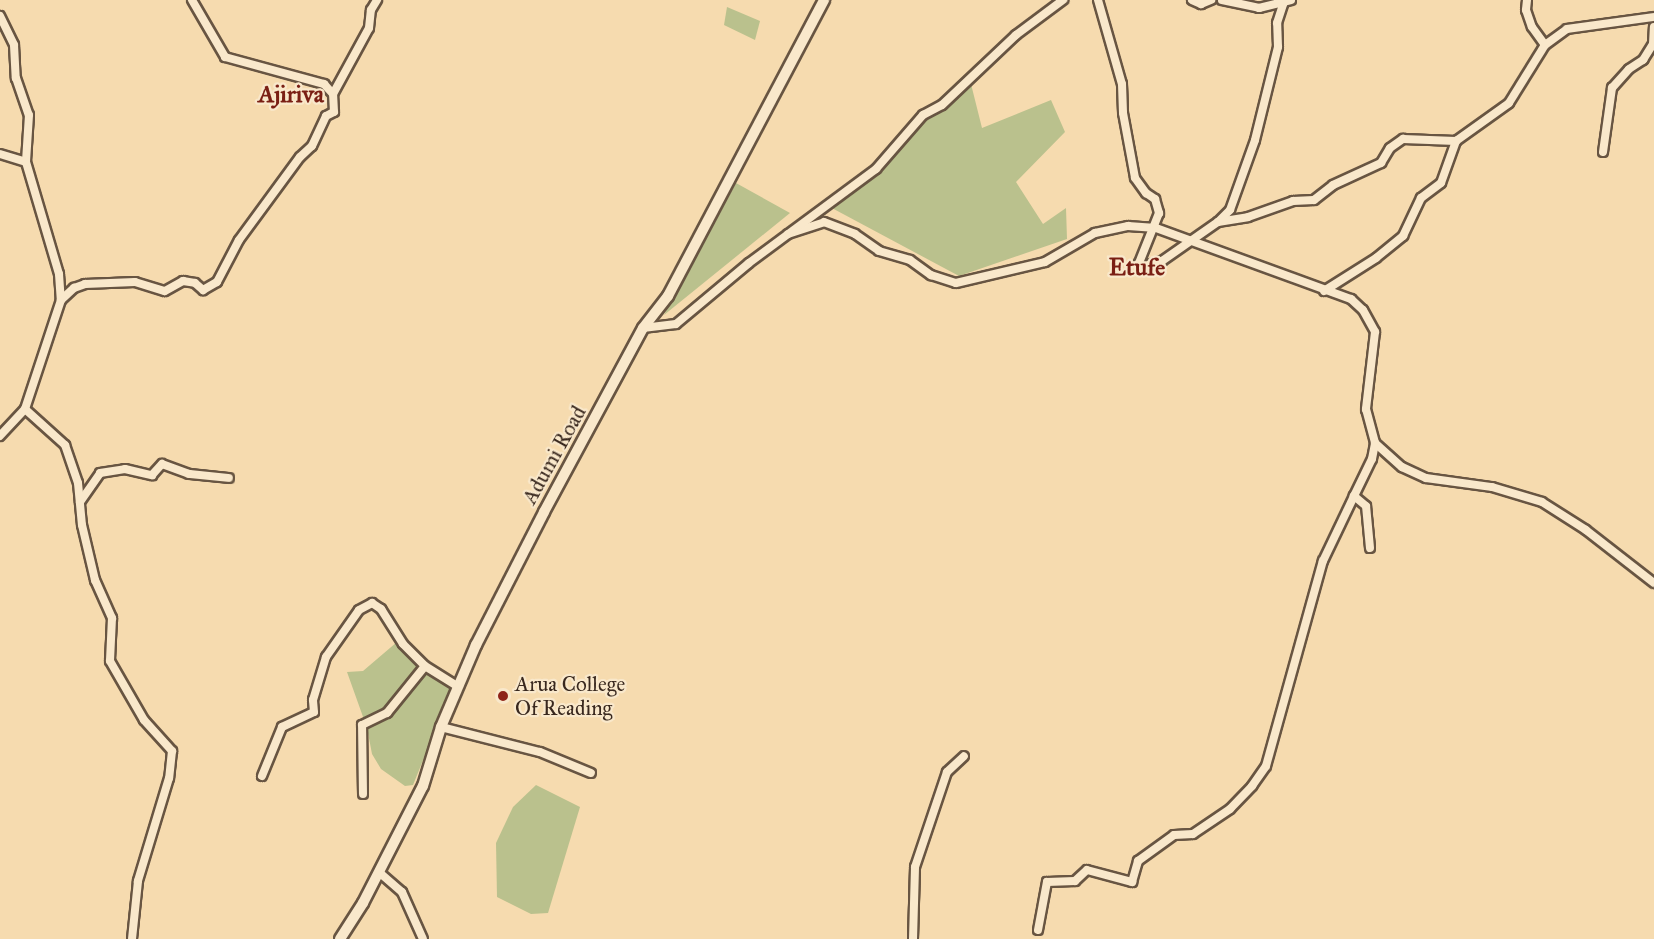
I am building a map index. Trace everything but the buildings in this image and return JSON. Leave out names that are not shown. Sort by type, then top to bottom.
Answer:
[{"type":"main road","name":"Adumi Road","points":[[343,938],[380,873],[423,786],[441,727],[458,687],[544,512],[644,328],[668,296],[824,0]]},
{"type":"street","points":[[192,0],[225,57],[324,84],[333,94]]},
{"type":"street","points":[[61,300],[74,288],[85,284],[135,282],[165,291],[189,280],[203,290],[209,289],[217,282],[239,240],[300,157],[312,146],[326,116],[334,112],[333,94],[369,28],[371,10],[377,0]]},
{"type":"street","points":[[644,328],[676,324],[788,234],[876,169],[923,115],[942,105],[1016,35],[1063,0]]},
{"type":"street","points":[[1098,0],[1122,84],[1123,113],[1135,178],[1146,193],[1155,199],[1159,213],[1156,228],[1139,262],[1141,267],[1162,261],[1218,222],[1230,210],[1255,140],[1278,47],[1277,23],[1282,2]]},
{"type":"street","points":[[1192,0],[1200,4],[1211,0]]},
{"type":"street","points":[[1222,0],[1259,8],[1291,0]]},
{"type":"street","points":[[1527,0],[1526,10],[1532,27],[1545,45]]},
{"type":"street","points":[[0,16],[14,45],[16,78],[29,115],[26,162],[59,273],[61,300],[25,409],[0,436]]},
{"type":"street","points":[[1324,291],[1376,258],[1403,236],[1420,198],[1441,183],[1456,141],[1509,103],[1545,45],[1567,29],[1654,17]]},
{"type":"street","points":[[1603,152],[1612,88],[1629,69],[1643,60],[1653,44],[1654,27]]},
{"type":"street","points":[[1218,222],[1248,217],[1293,201],[1314,200],[1333,185],[1381,163],[1390,147],[1403,139],[1456,141]]},
{"type":"street","points":[[0,154],[26,162]]},
{"type":"street","points":[[788,234],[824,222],[855,234],[879,251],[910,260],[931,275],[956,283],[1045,261],[1095,233],[1128,226],[1156,228],[1357,304],[1375,332],[1366,409],[1374,443],[1372,459],[1348,514],[1323,561],[1266,766],[1252,786],[1230,809],[1193,834],[1174,835],[1137,861],[1132,882],[1088,870],[1074,881],[1047,882],[1038,930]]},
{"type":"street","points":[[25,409],[65,445],[80,502],[95,580],[112,618],[110,661],[144,720],[172,751],[169,778],[138,881],[132,939]]},
{"type":"street","points":[[1374,443],[1402,467],[1426,478],[1492,487],[1542,502],[1586,530],[1654,583]]},
{"type":"street","points":[[80,502],[100,473],[125,469],[152,475],[162,464],[189,474],[229,478]]},
{"type":"street","points":[[1354,496],[1366,506],[1370,548]]},
{"type":"street","points":[[262,776],[282,727],[314,712],[313,700],[326,657],[359,610],[372,603],[381,609],[403,644],[424,666],[458,687]]},
{"type":"street","points":[[363,794],[362,725],[387,713],[424,666]]},
{"type":"street","points":[[441,727],[540,752],[591,773]]},
{"type":"street","points":[[913,939],[915,867],[947,772],[964,756]]},
{"type":"street","points":[[380,873],[402,892],[423,939]]},
{"type":"green space","points":[[727,7],[760,21],[755,40],[724,25]]},
{"type":"green space","points":[[970,80],[982,128],[1051,100],[1065,132],[1016,182],[1043,224],[1066,208],[1067,239],[959,276],[830,207]]},
{"type":"green space","points":[[736,183],[790,213],[664,315]]},
{"type":"green space","points":[[397,642],[405,643],[417,663],[439,670],[450,681],[452,689],[413,785],[405,786],[381,769],[372,754],[367,728],[347,672],[363,671]]},
{"type":"green space","points":[[536,785],[580,807],[548,913],[531,914],[497,897],[496,843],[513,807]]},
{"type":"place","name":"Arua College Of Reading","points":[[503,696]]},
{"type":"district","name":"Ajiriva","points":[[291,95]]},
{"type":"district","name":"Etufe","points":[[1137,268]]}]
